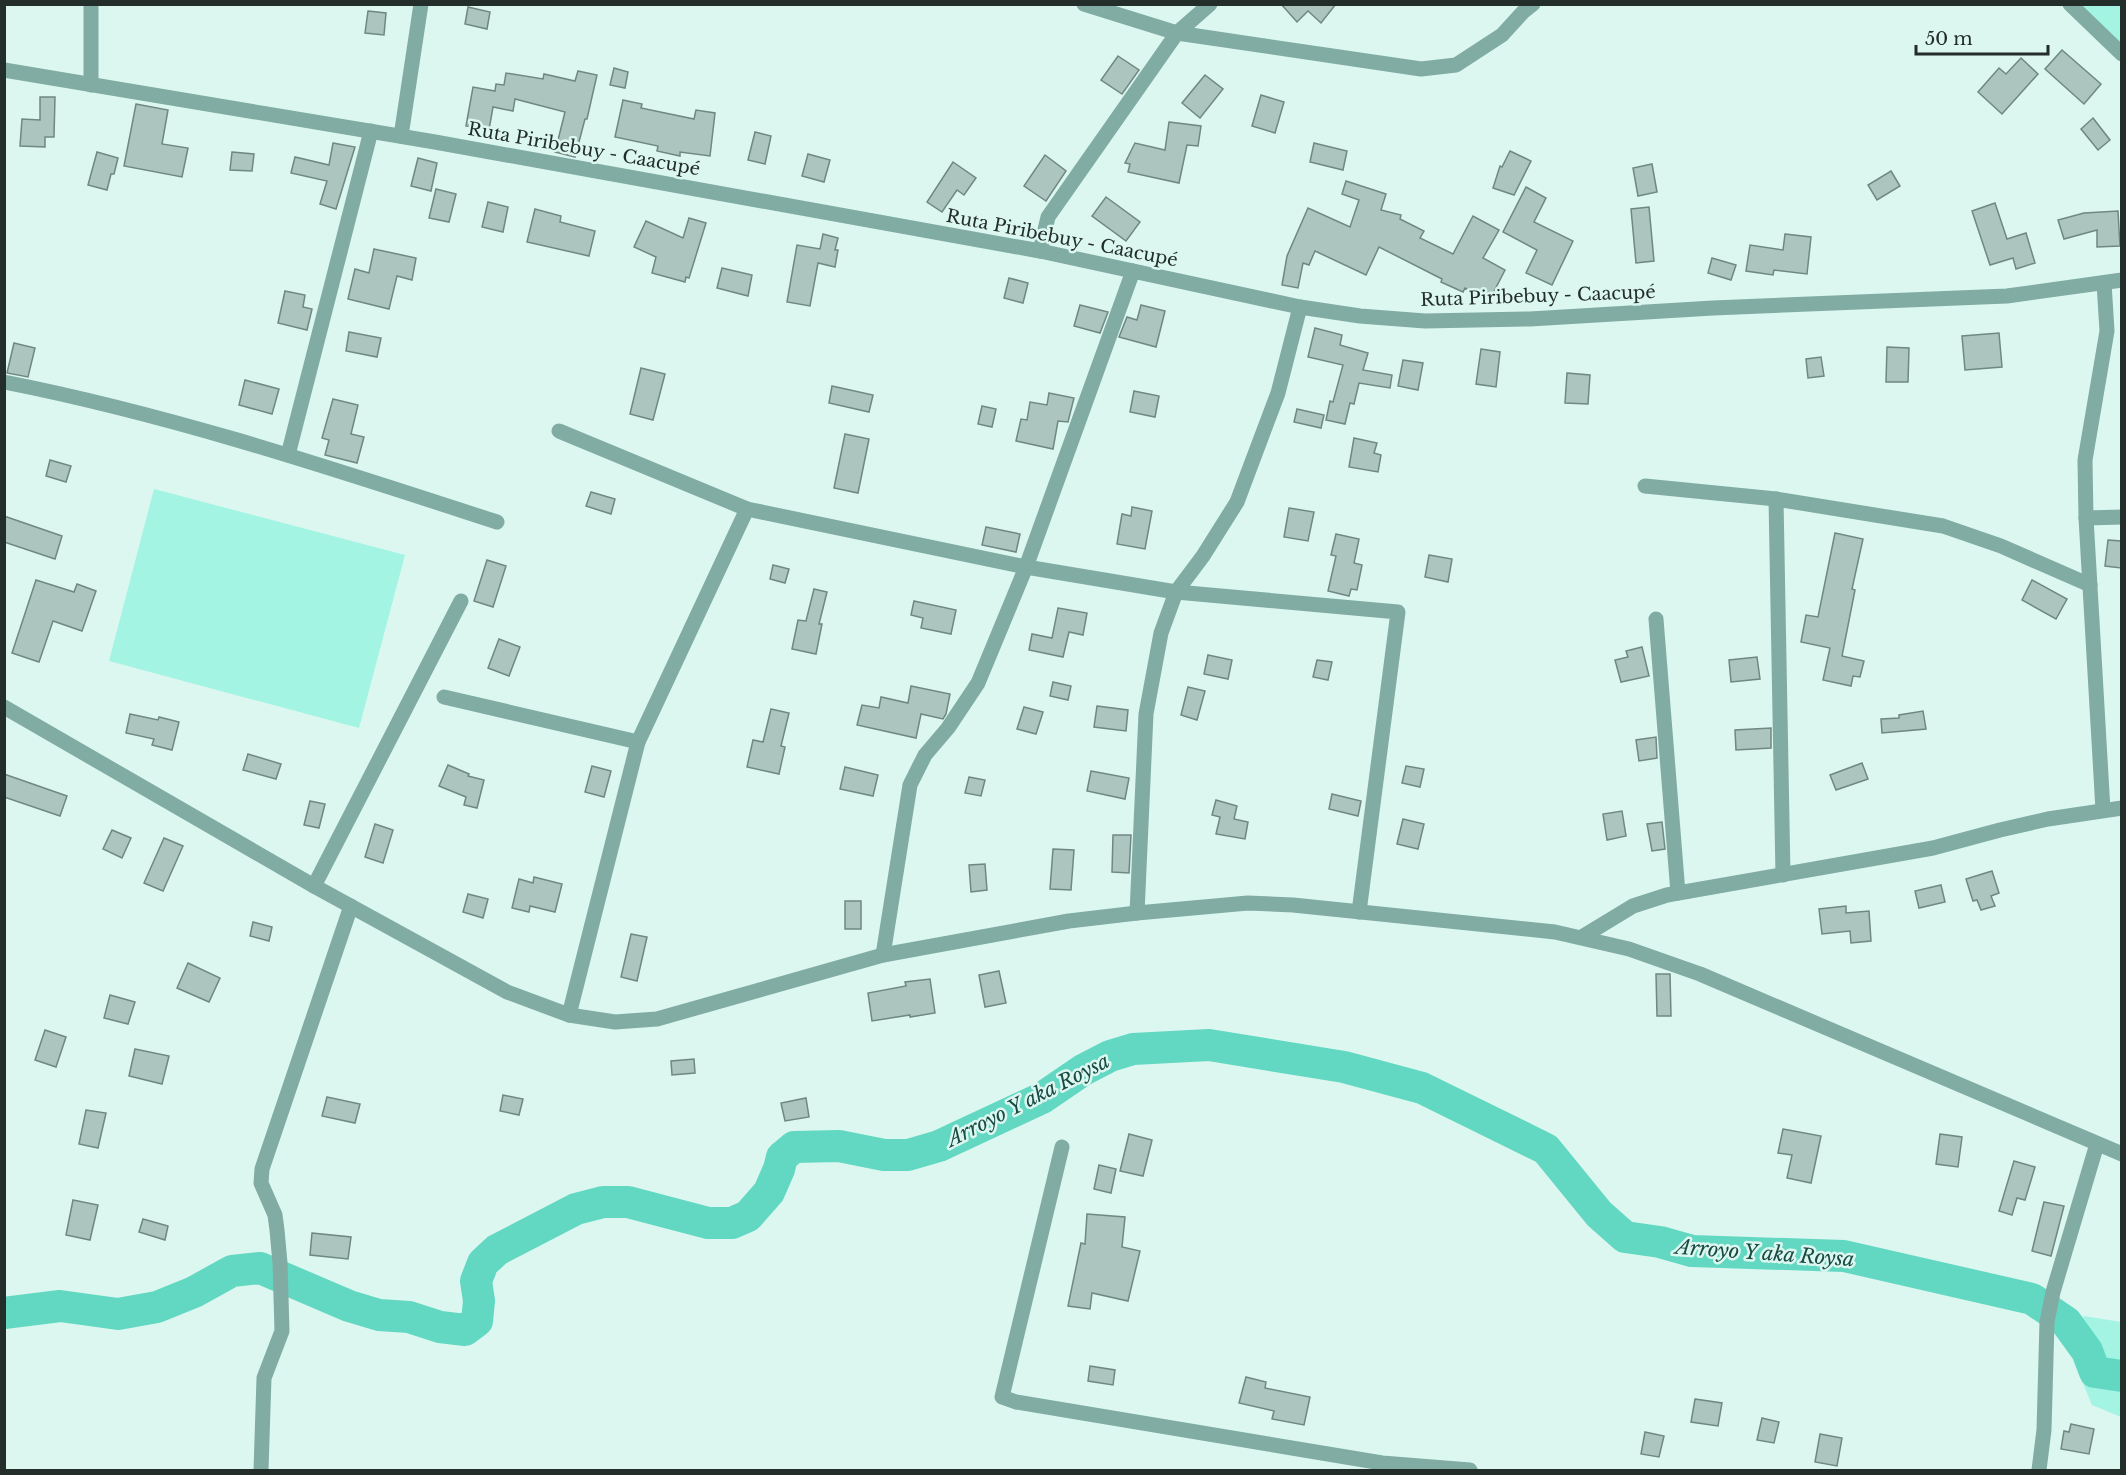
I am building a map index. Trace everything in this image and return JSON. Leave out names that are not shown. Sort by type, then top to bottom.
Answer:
[{"type":"street","points":[[91,4],[92,85]]},
{"type":"street","points":[[401,136],[421,4]]},
{"type":"street","points":[[1083,4],[1177,33],[1421,69],[1456,65],[1502,35],[1533,4]]},
{"type":"street","points":[[1040,251],[1048,217],[1177,33],[1210,4]]},
{"type":"street","points":[[2070,4],[2121,54]]},
{"type":"street","name":"Ruta Piribebuy - Caacupé","points":[[4,70],[401,136],[1040,251],[1300,307],[1360,316],[1425,321],[1530,319],[1713,308],[2007,296],[2121,280]]},
{"type":"street","points":[[288,454],[371,131]]},
{"type":"street","points":[[883,955],[910,785],[925,755],[948,728],[978,682],[1026,567],[1133,271]]},
{"type":"street","points":[[2103,810],[2086,518],[2085,460],[2108,331],[2104,283]]},
{"type":"street","points":[[1137,913],[1146,714],[1161,633],[1176,592],[1203,556],[1237,502],[1278,393],[1300,307]]},
{"type":"street","points":[[4,382],[55,392],[174,422],[288,454],[497,522]]},
{"type":"street","points":[[559,431],[747,509],[1026,567],[1176,592],[1398,612],[1359,912]]},
{"type":"street","points":[[1645,486],[1776,499],[1943,526],[2001,546],[2090,585]]},
{"type":"street","points":[[1776,499],[1783,875]]},
{"type":"street","points":[[568,1015],[638,741],[747,509]]},
{"type":"street","points":[[2086,518],[2121,517]]},
{"type":"street","points":[[314,886],[461,601]]},
{"type":"street","points":[[1656,619],[1678,893]]},
{"type":"street","points":[[444,697],[638,741]]},
{"type":"street","points":[[4,707],[314,886],[507,992],[568,1015],[615,1022],[657,1019],[883,955],[1069,921],[1248,903],[1293,905],[1555,932],[1629,949],[1700,974],[2121,1154]]},
{"type":"street","points":[[1582,937],[1633,906],[1678,893],[1933,848],[2000,830],[2121,808]]},
{"type":"street","points":[[261,1470],[262,1396],[268,1363],[282,1331],[280,1263],[275,1215],[261,1183],[262,1169],[351,906]]},
{"type":"street","points":[[2039,1470],[2044,1419],[2047,1322],[2053,1292],[2097,1144]]},
{"type":"street","points":[[1062,1147],[1002,1397],[1016,1402],[1382,1463],[1470,1470]]},
{"type":"green space","points":[[2074,5],[2121,5],[2121,49]]},
{"type":"green space","points":[[154,489],[405,555],[359,728],[109,661]]},
{"type":"green space","points":[[2084,1316],[2121,1322],[2121,1417],[2092,1405],[2083,1383],[2074,1343]]},
{"type":"building","points":[[1281,4],[1336,4],[1321,23],[1308,11],[1297,22]]},
{"type":"building","points":[[468,7],[490,12],[487,29],[465,24]]},
{"type":"building","points":[[368,11],[386,13],[384,35],[365,33]]},
{"type":"building","points":[[2062,50],[2101,84],[2084,104],[2045,69]]},
{"type":"building","points":[[1118,56],[1139,70],[1122,94],[1101,80]]},
{"type":"building","points":[[2021,58],[2038,74],[2002,114],[1978,92],[1999,68],[2006,74]]},
{"type":"building","points":[[614,68],[628,72],[625,88],[610,85]]},
{"type":"building","points":[[578,71],[597,75],[575,157],[555,152],[565,112],[515,99],[513,111],[493,107],[489,130],[466,126],[473,87],[495,91],[496,84],[504,85],[506,73],[543,79],[544,74],[575,81]]},
{"type":"building","points":[[1205,75],[1223,89],[1200,118],[1182,103]]},
{"type":"building","points":[[1261,95],[1284,102],[1275,133],[1252,126]]},
{"type":"building","points":[[40,97],[55,97],[54,137],[45,137],[45,147],[20,146],[22,119],[40,120]]},
{"type":"building","points":[[623,100],[642,104],[641,108],[694,119],[696,110],[715,113],[710,156],[680,152],[680,156],[657,151],[658,146],[615,137]]},
{"type":"building","points":[[136,104],[168,110],[162,144],[188,148],[182,177],[124,166]]},
{"type":"building","points":[[2093,118],[2110,140],[2098,150],[2081,129]]},
{"type":"building","points":[[1169,122],[1201,126],[1198,146],[1187,145],[1179,183],[1128,172],[1130,164],[1125,163],[1135,143],[1165,150]]},
{"type":"building","points":[[755,132],[771,136],[765,164],[748,160]]},
{"type":"building","points":[[333,143],[355,147],[336,209],[320,204],[327,181],[291,173],[295,157],[329,165]]},
{"type":"building","points":[[1314,143],[1347,151],[1343,170],[1310,162]]},
{"type":"building","points":[[1510,151],[1531,161],[1514,195],[1493,188],[1500,166],[1502,167]]},
{"type":"building","points":[[97,152],[118,158],[107,190],[88,185]]},
{"type":"building","points":[[232,152],[254,154],[252,171],[230,170]]},
{"type":"building","points":[[808,154],[830,160],[824,182],[802,176]]},
{"type":"building","points":[[1045,155],[1066,171],[1046,201],[1024,186]]},
{"type":"building","points":[[418,158],[437,163],[431,191],[411,186]]},
{"type":"building","points":[[953,162],[976,178],[964,195],[957,190],[942,212],[927,202]]},
{"type":"building","points":[[1652,164],[1657,192],[1638,196],[1633,168]]},
{"type":"building","points":[[1891,171],[1900,186],[1877,200],[1868,185]]},
{"type":"building","points":[[1346,181],[1386,194],[1381,210],[1401,215],[1400,219],[1424,231],[1420,238],[1453,254],[1473,216],[1499,230],[1483,258],[1505,270],[1489,301],[1465,288],[1463,292],[1441,282],[1442,279],[1379,247],[1366,275],[1315,251],[1309,265],[1303,263],[1298,288],[1282,285],[1287,256],[1308,208],[1350,227],[1359,200],[1342,194]]},
{"type":"building","points":[[1526,187],[1546,198],[1534,222],[1573,241],[1552,285],[1526,273],[1537,250],[1503,232]]},
{"type":"building","points":[[436,189],[456,194],[449,222],[429,218]]},
{"type":"building","points":[[1106,197],[1140,222],[1126,241],[1092,216]]},
{"type":"building","points":[[488,202],[508,207],[503,232],[482,227]]},
{"type":"building","points":[[1995,203],[2007,239],[2026,233],[2035,263],[2016,269],[2013,258],[1990,265],[1972,211]]},
{"type":"building","points":[[1649,207],[1654,261],[1636,263],[1631,209]]},
{"type":"building","points":[[535,209],[561,216],[560,222],[595,231],[589,256],[527,242]]},
{"type":"building","points":[[2118,211],[2120,246],[2097,247],[2097,230],[2064,239],[2058,220],[2084,213]]},
{"type":"building","points":[[689,218],[706,223],[689,278],[686,277],[685,282],[652,273],[656,257],[634,247],[646,221],[683,238]]},
{"type":"building","points":[[823,234],[838,238],[835,267],[818,263],[810,306],[787,302],[797,245],[820,249]]},
{"type":"building","points":[[1785,234],[1811,237],[1807,274],[1774,270],[1773,275],[1746,271],[1750,245],[1783,250]]},
{"type":"building","points":[[374,249],[416,258],[412,280],[397,276],[389,309],[348,299],[355,269],[369,273]]},
{"type":"building","points":[[1712,258],[1736,265],[1731,280],[1708,273]]},
{"type":"building","points":[[722,268],[752,275],[748,296],[717,288]]},
{"type":"building","points":[[1009,278],[1028,283],[1023,303],[1004,298]]},
{"type":"building","points":[[285,291],[305,295],[303,307],[312,309],[307,330],[278,323]]},
{"type":"building","points":[[1080,305],[1108,312],[1100,333],[1074,326]]},
{"type":"building","points":[[1141,305],[1165,311],[1156,347],[1119,337],[1127,317],[1137,320]]},
{"type":"building","points":[[1315,328],[1342,335],[1340,345],[1368,353],[1363,370],[1392,375],[1390,388],[1359,383],[1354,404],[1350,403],[1345,424],[1326,420],[1343,365],[1308,357]]},
{"type":"building","points":[[349,332],[381,338],[377,357],[346,351]]},
{"type":"building","points":[[1999,333],[2002,367],[1965,370],[1962,336]]},
{"type":"building","points":[[14,343],[35,348],[28,377],[7,373]]},
{"type":"building","points":[[1887,347],[1909,348],[1908,382],[1886,382]]},
{"type":"building","points":[[1481,349],[1500,352],[1496,387],[1476,384]]},
{"type":"building","points":[[1821,357],[1824,376],[1808,378],[1806,359]]},
{"type":"building","points":[[1403,360],[1423,363],[1418,390],[1398,386]]},
{"type":"building","points":[[641,368],[665,374],[653,420],[630,414]]},
{"type":"building","points":[[1567,373],[1590,375],[1588,404],[1565,403]]},
{"type":"building","points":[[245,380],[279,389],[272,414],[239,405]]},
{"type":"building","points":[[832,386],[873,395],[869,412],[829,403]]},
{"type":"building","points":[[1134,391],[1159,396],[1155,417],[1130,412]]},
{"type":"building","points":[[1049,393],[1074,398],[1068,422],[1058,421],[1053,449],[1016,441],[1021,419],[1027,420],[1030,402],[1047,405]]},
{"type":"building","points":[[333,399],[358,405],[351,434],[364,437],[357,463],[325,455],[329,440],[322,438]]},
{"type":"building","points":[[982,406],[996,409],[992,427],[978,424]]},
{"type":"building","points":[[1297,409],[1324,415],[1321,428],[1294,422]]},
{"type":"building","points":[[845,434],[869,439],[858,493],[834,488]]},
{"type":"building","points":[[1354,438],[1377,443],[1374,453],[1381,455],[1378,472],[1349,467]]},
{"type":"building","points":[[50,460],[71,466],[66,482],[46,476]]},
{"type":"building","points":[[591,492],[615,499],[611,514],[586,506]]},
{"type":"building","points":[[1132,507],[1152,511],[1145,549],[1117,544],[1122,514],[1131,516]]},
{"type":"building","points":[[1289,508],[1314,512],[1308,541],[1284,537]]},
{"type":"building","points":[[4,516],[62,536],[55,559],[4,542]]},
{"type":"building","points":[[986,527],[1020,534],[1016,552],[982,545]]},
{"type":"building","points":[[1835,533],[1863,539],[1852,589],[1855,590],[1842,656],[1864,661],[1860,677],[1853,676],[1851,686],[1823,680],[1830,648],[1801,642],[1806,615],[1818,617]]},
{"type":"building","points":[[1336,534],[1359,539],[1354,563],[1362,565],[1357,590],[1351,589],[1349,596],[1328,591],[1336,556],[1331,555]]},
{"type":"building","points":[[2108,540],[2121,541],[2121,568],[2105,566]]},
{"type":"building","points":[[1429,555],[1452,559],[1448,582],[1425,577]]},
{"type":"building","points":[[487,560],[506,566],[493,607],[474,601]]},
{"type":"building","points":[[773,565],[789,569],[785,583],[770,579]]},
{"type":"building","points":[[36,580],[74,592],[77,584],[96,591],[82,631],[53,621],[39,662],[12,653]]},
{"type":"building","points":[[2032,580],[2067,599],[2056,619],[2022,600]]},
{"type":"building","points":[[814,589],[827,592],[819,624],[822,624],[816,654],[792,649],[798,620],[806,621]]},
{"type":"building","points":[[914,601],[956,610],[951,634],[921,628],[923,618],[911,615]]},
{"type":"building","points":[[1058,608],[1087,613],[1083,635],[1069,632],[1063,657],[1029,650],[1032,634],[1052,638]]},
{"type":"building","points":[[499,639],[520,647],[509,676],[488,668]]},
{"type":"building","points":[[1642,647],[1649,676],[1621,682],[1615,660],[1628,657],[1626,651]]},
{"type":"building","points":[[1208,655],[1232,660],[1228,679],[1204,674]]},
{"type":"building","points":[[1757,657],[1760,679],[1731,682],[1729,660]]},
{"type":"building","points":[[1317,660],[1332,662],[1328,680],[1313,677]]},
{"type":"building","points":[[1053,682],[1071,686],[1068,700],[1050,696]]},
{"type":"building","points":[[911,686],[950,694],[943,719],[921,714],[916,738],[857,725],[862,705],[879,708],[881,697],[908,703]]},
{"type":"building","points":[[1188,687],[1205,691],[1197,720],[1181,715]]},
{"type":"building","points":[[1097,706],[1128,710],[1126,731],[1094,727]]},
{"type":"building","points":[[1024,707],[1043,712],[1036,734],[1017,729]]},
{"type":"building","points":[[771,709],[789,713],[781,746],[785,747],[779,774],[747,767],[753,740],[763,742]]},
{"type":"building","points":[[1923,711],[1926,729],[1882,733],[1881,719],[1899,718],[1899,715]]},
{"type":"building","points":[[130,714],[179,722],[172,750],[152,745],[154,739],[126,733]]},
{"type":"building","points":[[1771,728],[1771,748],[1736,750],[1735,730]]},
{"type":"building","points":[[1656,737],[1657,758],[1639,761],[1636,740]]},
{"type":"building","points":[[248,754],[281,764],[276,779],[243,770]]},
{"type":"building","points":[[1862,763],[1868,779],[1836,790],[1830,775]]},
{"type":"building","points":[[448,765],[469,774],[468,776],[484,780],[477,808],[464,805],[466,797],[439,786]]},
{"type":"building","points":[[592,766],[611,771],[604,797],[585,792]]},
{"type":"building","points":[[1406,766],[1424,769],[1420,787],[1402,783]]},
{"type":"building","points":[[845,767],[878,775],[873,796],[840,789]]},
{"type":"building","points":[[1091,771],[1129,778],[1125,799],[1087,791]]},
{"type":"building","points":[[4,774],[67,796],[60,816],[4,797]]},
{"type":"building","points":[[969,777],[985,780],[981,796],[965,793]]},
{"type":"building","points":[[1332,794],[1361,801],[1358,816],[1329,809]]},
{"type":"building","points":[[1216,800],[1237,806],[1234,819],[1248,822],[1245,839],[1216,834],[1220,817],[1212,815]]},
{"type":"building","points":[[310,801],[325,804],[319,828],[304,825]]},
{"type":"building","points":[[1622,811],[1626,836],[1607,840],[1603,814]]},
{"type":"building","points":[[1403,819],[1424,824],[1418,849],[1397,844]]},
{"type":"building","points":[[1662,822],[1665,849],[1652,851],[1647,824]]},
{"type":"building","points":[[375,824],[393,830],[383,863],[365,857]]},
{"type":"building","points":[[112,830],[131,838],[122,858],[103,849]]},
{"type":"building","points":[[1113,835],[1131,835],[1129,873],[1112,872]]},
{"type":"building","points":[[164,838],[183,846],[163,891],[144,883]]},
{"type":"building","points":[[1053,849],[1074,850],[1071,890],[1050,889]]},
{"type":"building","points":[[985,864],[987,890],[971,892],[969,865]]},
{"type":"building","points":[[1992,871],[1999,893],[1991,896],[1995,906],[1981,910],[1977,900],[1973,901],[1966,879]]},
{"type":"building","points":[[534,877],[562,884],[555,912],[530,906],[529,912],[512,908],[519,879],[533,883]]},
{"type":"building","points":[[1941,885],[1945,902],[1919,908],[1915,891]]},
{"type":"building","points":[[468,894],[488,899],[483,918],[463,912]]},
{"type":"building","points":[[845,901],[861,901],[861,929],[845,929]]},
{"type":"building","points":[[1846,906],[1846,913],[1869,911],[1871,941],[1851,943],[1850,931],[1822,934],[1819,909]]},
{"type":"building","points":[[253,922],[272,927],[269,941],[250,936]]},
{"type":"building","points":[[631,934],[647,937],[637,981],[621,977]]},
{"type":"building","points":[[188,963],[220,978],[209,1002],[177,988]]},
{"type":"building","points":[[999,971],[1006,1003],[985,1007],[979,975]]},
{"type":"building","points":[[1656,974],[1670,974],[1671,1016],[1657,1016]]},
{"type":"building","points":[[930,979],[935,1013],[872,1021],[868,993],[906,986],[905,982]]},
{"type":"building","points":[[110,995],[135,1002],[128,1024],[104,1018]]},
{"type":"building","points":[[45,1030],[66,1037],[56,1067],[35,1060]]},
{"type":"building","points":[[135,1049],[169,1056],[162,1084],[129,1076]]},
{"type":"building","points":[[694,1059],[695,1073],[672,1075],[671,1061]]},
{"type":"building","points":[[503,1095],[523,1099],[519,1115],[500,1111]]},
{"type":"building","points":[[327,1097],[360,1104],[355,1123],[322,1116]]},
{"type":"building","points":[[806,1098],[809,1117],[785,1121],[781,1103]]},
{"type":"building","points":[[86,1110],[106,1113],[98,1148],[79,1144]]},
{"type":"building","points":[[1783,1129],[1821,1136],[1811,1183],[1787,1178],[1792,1155],[1778,1153]]},
{"type":"building","points":[[1129,1134],[1152,1140],[1143,1176],[1120,1171]]},
{"type":"building","points":[[1940,1134],[1962,1137],[1958,1167],[1936,1164]]},
{"type":"building","points":[[2014,1161],[2035,1167],[2025,1200],[2017,1198],[2012,1215],[1999,1211]]},
{"type":"building","points":[[1099,1165],[1116,1169],[1111,1193],[1094,1189]]},
{"type":"building","points":[[73,1200],[98,1205],[90,1240],[66,1235]]},
{"type":"building","points":[[2044,1202],[2064,1206],[2051,1256],[2032,1251]]},
{"type":"building","points":[[1087,1214],[1125,1217],[1122,1247],[1140,1251],[1128,1301],[1092,1293],[1090,1309],[1068,1306],[1081,1243],[1085,1244]]},
{"type":"building","points":[[143,1219],[168,1226],[165,1240],[139,1232]]},
{"type":"building","points":[[312,1233],[351,1237],[348,1259],[310,1255]]},
{"type":"building","points":[[1090,1366],[1115,1370],[1113,1385],[1088,1381]]},
{"type":"building","points":[[1246,1377],[1266,1382],[1265,1388],[1310,1397],[1304,1425],[1272,1419],[1274,1411],[1239,1403]]},
{"type":"building","points":[[1695,1399],[1722,1403],[1718,1426],[1691,1422]]},
{"type":"building","points":[[1762,1418],[1779,1422],[1774,1443],[1757,1440]]},
{"type":"building","points":[[2071,1424],[2094,1429],[2089,1454],[2061,1449],[2064,1431],[2069,1432]]},
{"type":"building","points":[[1645,1432],[1664,1436],[1659,1457],[1641,1454]]},
{"type":"building","points":[[1820,1434],[1842,1438],[1837,1466],[1815,1462]]},
{"type":"waterway","name":"Arroyo Y aka Roysa","points":[[4,1313],[60,1306],[118,1314],[157,1307],[194,1292],[232,1271],[260,1268],[349,1306],[379,1315],[409,1317],[440,1327],[465,1330],[477,1321],[479,1301],[476,1281],[483,1263],[497,1250],[576,1209],[603,1202],[628,1202],[708,1223],[732,1223],[748,1216],[769,1192],[782,1157],[794,1147],[839,1146],[884,1155],[908,1155],[939,1146],[1042,1098],[1083,1070],[1110,1056],[1133,1049],[1209,1045],[1344,1067],[1422,1088],[1546,1149],[1599,1214],[1625,1237],[1660,1242],[1692,1251],[1844,1256],[2032,1299],[2066,1322],[2087,1351],[2095,1372],[2122,1376]]}]
